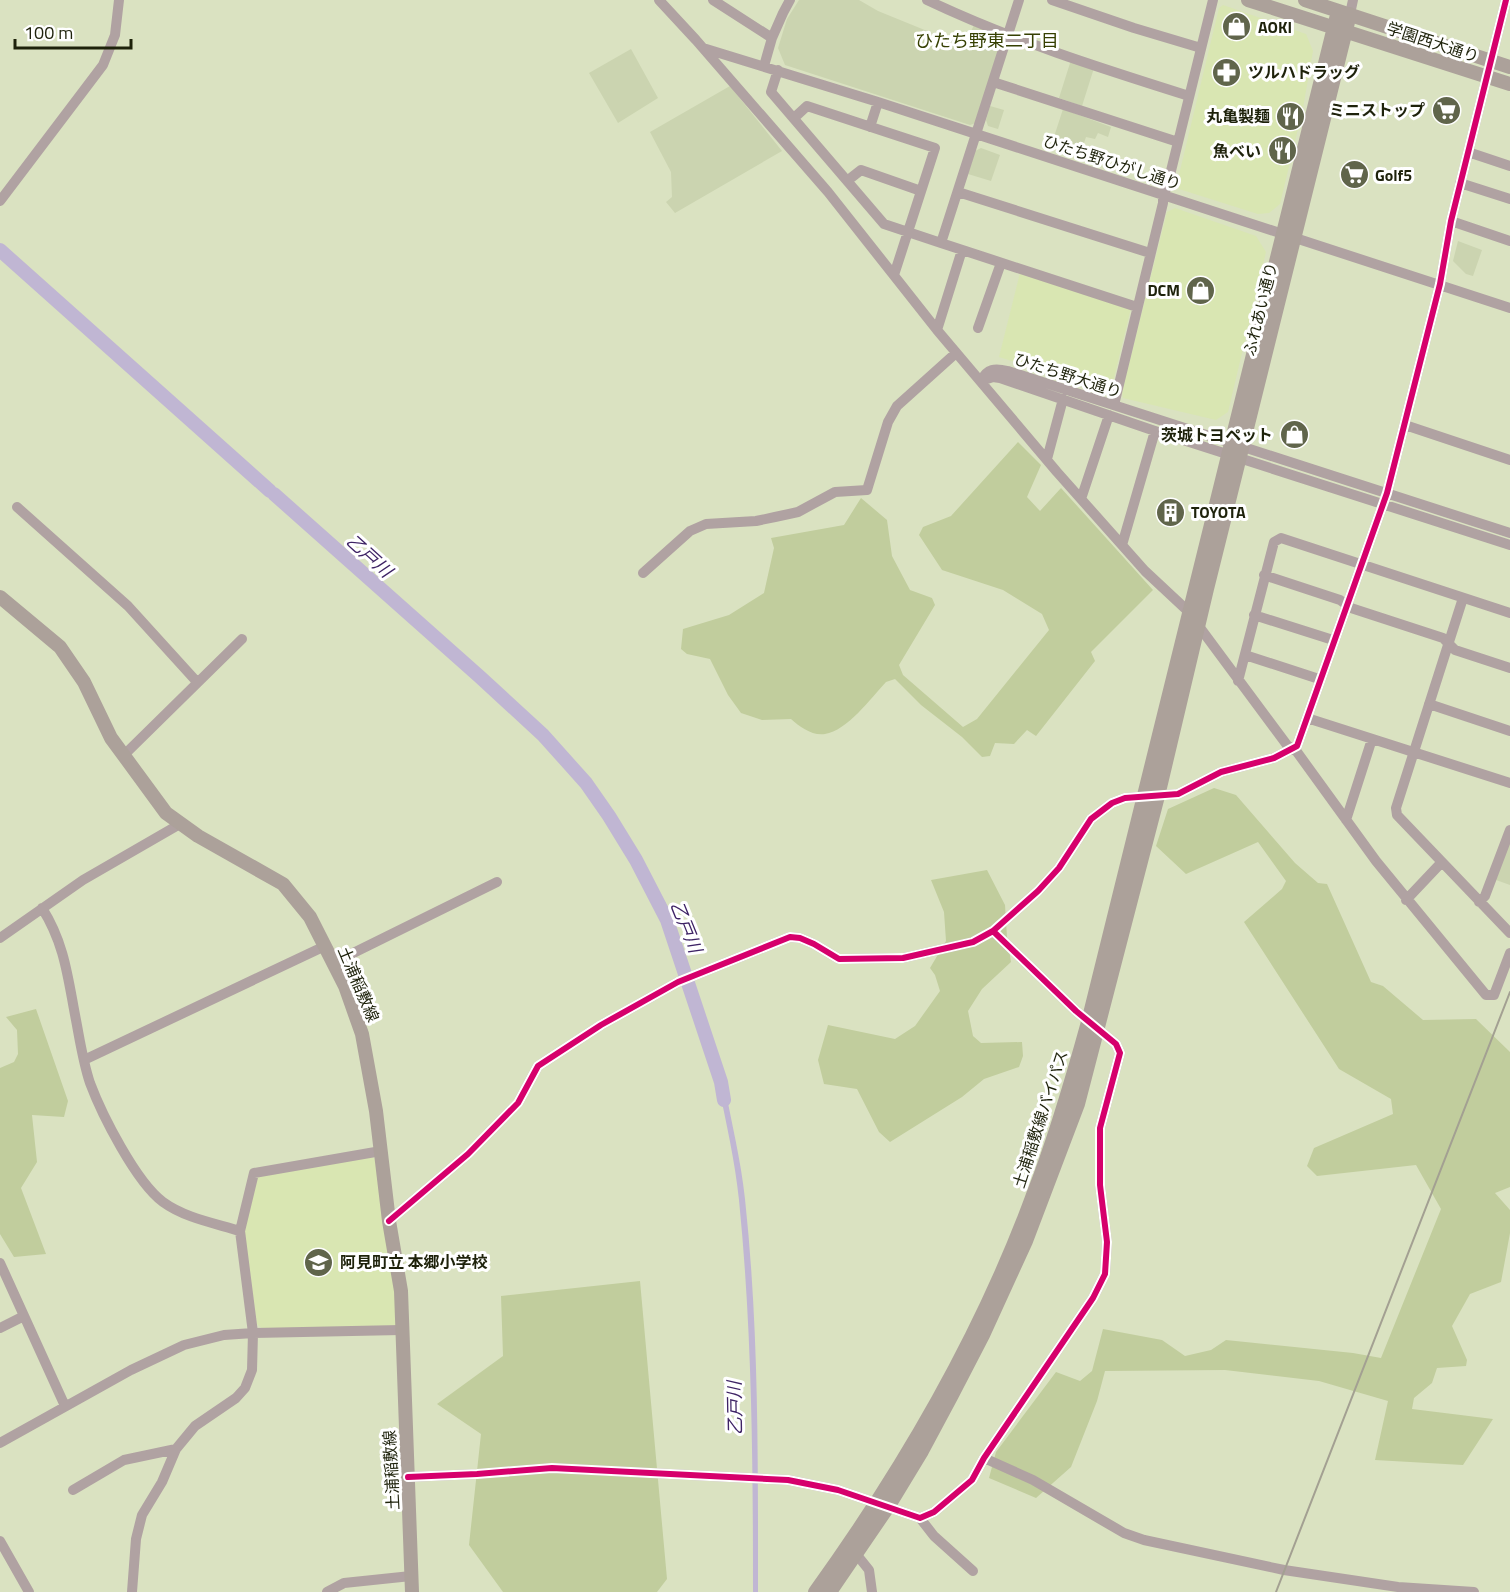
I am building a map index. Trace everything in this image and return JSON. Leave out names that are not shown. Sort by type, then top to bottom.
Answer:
[{"type":"main road","points":[[1248,0],[1340,29]]},
{"type":"main road","points":[[1305,0],[1343,8]]},
{"type":"main road","name":"ふれあい通り","points":[[1190,613],[1235,450],[1340,29],[1343,8]]},
{"type":"main road","name":"学園西大通り","points":[[1343,8],[1510,67]]},
{"type":"main road","name":"学園西大通り","points":[[1340,29],[1510,84]]},
{"type":"main road","name":"ふれあい通り","points":[[1198,625],[1235,450]]},
{"type":"main road","name":"土浦稲敷線","points":[[0,598],[60,647],[84,682],[111,738],[166,813],[198,836],[283,884],[310,917],[345,986],[362,1034],[376,1112],[389,1221],[401,1291],[412,1592]]},
{"type":"main road","name":"土浦稲敷線バイパス","points":[[1093,1027],[1143,796],[1190,613]]},
{"type":"main road","name":"土浦稲敷線バイパス","points":[[830,1592],[857,1555],[957,1364],[997,1281],[1033,1196],[1093,1027],[1158,796],[1198,625]]},
{"type":"main road","name":"土浦稲敷線バイパス","points":[[815,1592],[883,1505]]},
{"type":"street","points":[[0,201],[97,73],[109,53],[115,35],[119,0]]},
{"type":"street","points":[[659,0],[828,192],[937,330],[1081,499],[1145,571],[1190,613]]},
{"type":"street","points":[[713,0],[772,38]]},
{"type":"street","points":[[764,66],[772,38],[790,0]]},
{"type":"street","points":[[927,0],[1008,34],[1189,96]]},
{"type":"street","points":[[941,243],[1019,0]]},
{"type":"street","points":[[1052,0],[1201,48]]},
{"type":"street","points":[[1081,499],[1111,410],[1213,0]]},
{"type":"street","name":"ふれあい通り","points":[[1343,8],[1353,0]]},
{"type":"street","points":[[389,1221],[468,1154],[518,1103],[538,1066],[601,1025],[681,980],[790,937],[800,938],[814,944],[839,960],[903,958],[972,942],[993,931],[1038,891],[1059,868],[1091,819],[1101,810],[1120,800],[1178,794],[1221,772],[1274,758],[1297,746],[1387,493],[1440,284],[1451,221],[1492,61],[1505,0],[1510,2]]},
{"type":"street","name":"ひたち野ひがし通り","points":[[703,48],[878,102],[1510,308]]},
{"type":"street","points":[[778,70],[771,92],[884,224],[1137,307]]},
{"type":"street","points":[[993,82],[1178,142]]},
{"type":"street","points":[[870,127],[878,102]]},
{"type":"street","points":[[794,118],[807,106],[935,148],[894,275]]},
{"type":"street","points":[[1468,152],[1510,166]]},
{"type":"street","points":[[847,181],[861,170],[921,191]]},
{"type":"street","points":[[1461,183],[1510,199]]},
{"type":"street","points":[[958,192],[1150,253]]},
{"type":"street","points":[[1451,221],[1510,241]]},
{"type":"street","points":[[937,330],[962,250]]},
{"type":"street","points":[[978,328],[1001,263]]},
{"type":"street","points":[[643,573],[690,531],[706,524],[756,521],[775,517],[798,512],[835,492],[867,490],[888,423],[897,406],[922,381],[956,353]]},
{"type":"street","name":"ひたち野大通り","points":[[981,381],[984,375],[995,368],[1008,371],[1111,410],[1235,450],[1387,493],[1510,533]]},
{"type":"street","name":"ひたち野大通り","points":[[981,381],[993,377],[1000,378],[1063,399],[1111,410],[1155,431],[1235,450],[1382,504],[1510,545]]},
{"type":"street","points":[[1047,459],[1063,399]]},
{"type":"street","points":[[1405,425],[1510,460]]},
{"type":"street","points":[[1122,545],[1155,431]]},
{"type":"street","points":[[17,507],[128,606],[197,682]]},
{"type":"street","points":[[1238,681],[1264,575],[1274,542],[1281,538],[1510,613]]},
{"type":"street","points":[[1264,575],[1340,600],[1351,608],[1443,638],[1455,650],[1510,668]]},
{"type":"street","points":[[1463,598],[1396,808],[1397,815],[1510,933]]},
{"type":"street","points":[[1254,615],[1333,640]]},
{"type":"street","points":[[1198,625],[1223,656],[1238,681],[1287,745],[1293,749],[1407,900],[1486,995],[1494,994],[1510,953]]},
{"type":"street","points":[[123,756],[242,639]]},
{"type":"street","points":[[1245,655],[1319,679]]},
{"type":"street","points":[[1428,704],[1510,731]]},
{"type":"street","points":[[1307,718],[1510,783]]},
{"type":"street","points":[[1346,820],[1372,739]]},
{"type":"street","points":[[0,938],[83,880],[180,824]]},
{"type":"street","points":[[1479,902],[1485,896],[1510,830]]},
{"type":"street","points":[[1407,900],[1441,863]]},
{"type":"street","points":[[333,963],[497,882]]},
{"type":"street","points":[[42,908],[62,948],[84,1060],[91,1084],[108,1122],[144,1182],[162,1201],[181,1213],[240,1231]]},
{"type":"street","points":[[408,1477],[552,1468],[761,1478],[816,1485],[920,1518],[926,1517],[940,1507],[972,1480],[984,1458],[1093,1298],[1105,1274],[1107,1242],[1100,1185],[1100,1128],[1120,1053],[1116,1044],[1093,1027],[993,931]]},
{"type":"street","points":[[84,1060],[325,946]]},
{"type":"street","points":[[132,1592],[136,1539],[142,1515],[162,1482],[176,1449],[195,1426],[236,1398],[245,1388],[252,1370],[253,1333],[240,1231],[254,1173],[381,1151]]},
{"type":"street","points":[[0,1263],[65,1406]]},
{"type":"street","points":[[0,1328],[24,1316]]},
{"type":"street","points":[[0,1443],[130,1370],[184,1345],[224,1335],[401,1330]]},
{"type":"street","points":[[73,1490],[124,1460],[176,1449]]},
{"type":"street","points":[[984,1458],[1033,1480],[1124,1533],[1144,1540],[1284,1570],[1397,1589],[1474,1592]]},
{"type":"street","points":[[920,1518],[933,1536],[973,1570]]},
{"type":"street","points":[[0,1541],[29,1592]]},
{"type":"street","points":[[857,1555],[869,1570],[872,1592]]},
{"type":"street","points":[[327,1592],[345,1583],[411,1576]]},
{"type":"shaded area","points":[[799,0],[859,0],[878,11],[964,46],[974,25],[1000,36],[1001,41],[976,123],[970,125],[785,65],[778,48],[787,19]]},
{"type":"shaded area","points":[[1223,5],[1306,34],[1313,51],[1303,108],[1280,204],[1269,213],[1258,214],[1179,189],[1177,183],[1219,8]]},
{"type":"shaded area","points":[[631,49],[658,98],[618,123],[589,73]]},
{"type":"shaded area","points":[[1071,60],[1094,68],[1082,106],[1059,98]]},
{"type":"shaded area","points":[[730,86],[782,151],[675,213],[666,202],[672,197],[671,172],[650,132]]},
{"type":"shaded area","points":[[990,106],[1004,110],[998,129],[988,126],[986,120]]},
{"type":"shaded area","points":[[1063,109],[1111,127],[1108,137],[1098,133],[1095,139],[1086,137],[1080,155],[1051,146]]},
{"type":"shaded area","points":[[981,148],[1000,155],[991,181],[968,174],[975,151]]},
{"type":"shaded area","points":[[1175,208],[1256,236],[1266,252],[1228,412],[1216,420],[1123,398],[1122,392],[1167,212]]},
{"type":"shaded area","points":[[1458,241],[1482,250],[1473,276],[1466,274],[1453,261]]},
{"type":"shaded area","points":[[1020,273],[1131,308],[1112,386],[1106,391],[999,357]]},
{"type":"shaded area","points":[[1018,442],[1041,465],[1027,497],[1040,511],[1061,488],[1153,590],[1091,652],[1095,661],[1036,736],[1027,730],[1014,744],[995,743],[990,756],[982,757],[962,737],[921,705],[895,679],[886,682],[842,727],[833,732],[815,734],[802,728],[791,719],[762,720],[741,713],[728,695],[710,659],[687,654],[681,649],[683,629],[729,615],[764,593],[774,548],[771,538],[844,525],[861,498],[887,520],[892,556],[910,590],[932,598],[935,605],[899,665],[903,675],[963,727],[977,719],[1049,630],[1042,614],[1003,590],[942,570],[919,535],[923,527],[951,516]]},
{"type":"shaded area","points":[[1214,788],[1236,795],[1295,863],[1318,883],[1327,884],[1371,982],[1383,986],[1423,1020],[1476,1019],[1510,1052],[1510,1187],[1495,1193],[1510,1210],[1510,1233],[1501,1282],[1470,1294],[1452,1326],[1467,1360],[1466,1366],[1437,1368],[1432,1383],[1414,1398],[1412,1409],[1493,1419],[1463,1465],[1375,1460],[1388,1401],[1319,1381],[1225,1370],[1105,1371],[1097,1401],[1071,1467],[1036,1498],[989,1478],[996,1452],[1056,1372],[1080,1381],[1092,1371],[1103,1329],[1162,1340],[1185,1356],[1211,1350],[1226,1340],[1381,1358],[1441,1209],[1416,1165],[1317,1176],[1307,1166],[1314,1148],[1393,1114],[1391,1099],[1339,1069],[1244,922],[1282,889],[1286,881],[1258,842],[1186,874],[1156,846],[1168,809]]},
{"type":"shaded area","points":[[1510,841],[1510,885],[1496,880]]},
{"type":"shaded area","points":[[987,870],[1005,905],[1011,962],[982,989],[968,1011],[973,1036],[981,1043],[1022,1042],[1023,1056],[1019,1067],[984,1079],[962,1097],[890,1142],[879,1132],[857,1089],[824,1084],[818,1060],[828,1025],[895,1039],[915,1026],[940,991],[930,968],[946,941],[944,912],[931,880]]},
{"type":"shaded area","points":[[36,1009],[68,1101],[64,1117],[32,1115],[37,1162],[21,1188],[46,1254],[14,1257],[0,1234],[0,1068],[14,1062],[18,1054],[17,1030],[6,1017]]},
{"type":"shaded area","points":[[724,1082],[743,1184],[750,1248],[757,1395],[758,1592],[753,1592],[752,1445],[747,1298],[737,1185],[718,1083]]},
{"type":"shaded area","name":"阿見町立 本郷小学校","points":[[372,1157],[376,1160],[395,1294],[397,1327],[265,1331],[257,1324],[244,1231],[258,1177]]},
{"type":"shaded area","points":[[640,1281],[667,1579],[657,1592],[503,1592],[469,1545],[481,1434],[437,1404],[503,1356],[501,1296]]},
{"type":"waterway","name":"乙戸川","points":[[0,250],[270,491]]},
{"type":"waterway","name":"乙戸川","points":[[274,494],[543,735],[586,783],[636,860],[667,920],[721,1082],[724,1100]]},
{"type":"railway","points":[[1276,1592],[1510,992]]},
{"type":"cycle path","points":[[389,1221],[468,1154],[518,1103],[538,1066],[601,1025],[678,982],[790,937],[800,938],[814,944],[839,959],[903,958],[973,942],[993,931],[1038,891],[1059,868],[1091,819],[1112,803],[1125,798],[1178,794],[1221,772],[1274,758],[1297,746],[1387,493],[1440,284],[1451,221],[1506,0]]},
{"type":"cycle path","points":[[408,1477],[552,1468],[788,1480],[838,1490],[920,1518],[934,1512],[972,1480],[984,1458],[1093,1298],[1105,1274],[1107,1242],[1100,1185],[1100,1128],[1120,1053],[1116,1044],[1076,1011],[993,931]]},
{"type":"place","name":"AOKI","points":[[1237,27]]},
{"type":"place","name":"ツルハドラッグ","points":[[1227,72]]},
{"type":"place","name":"ミニストップ","points":[[1446,110]]},
{"type":"place","name":"丸亀製麺","points":[[1291,116]]},
{"type":"place","name":"魚べい","points":[[1282,151]]},
{"type":"place","name":"Golf5","points":[[1354,175]]},
{"type":"place","name":"DCM","points":[[1201,290]]},
{"type":"place","name":"茨城トヨペット","points":[[1294,435]]},
{"type":"place","name":"TOYOTA","points":[[1170,512]]},
{"type":"place","name":"阿見町立 本郷小学校","points":[[319,1262]]},
{"type":"district","name":"ひたち野東二丁目","points":[[987,41]]}]
